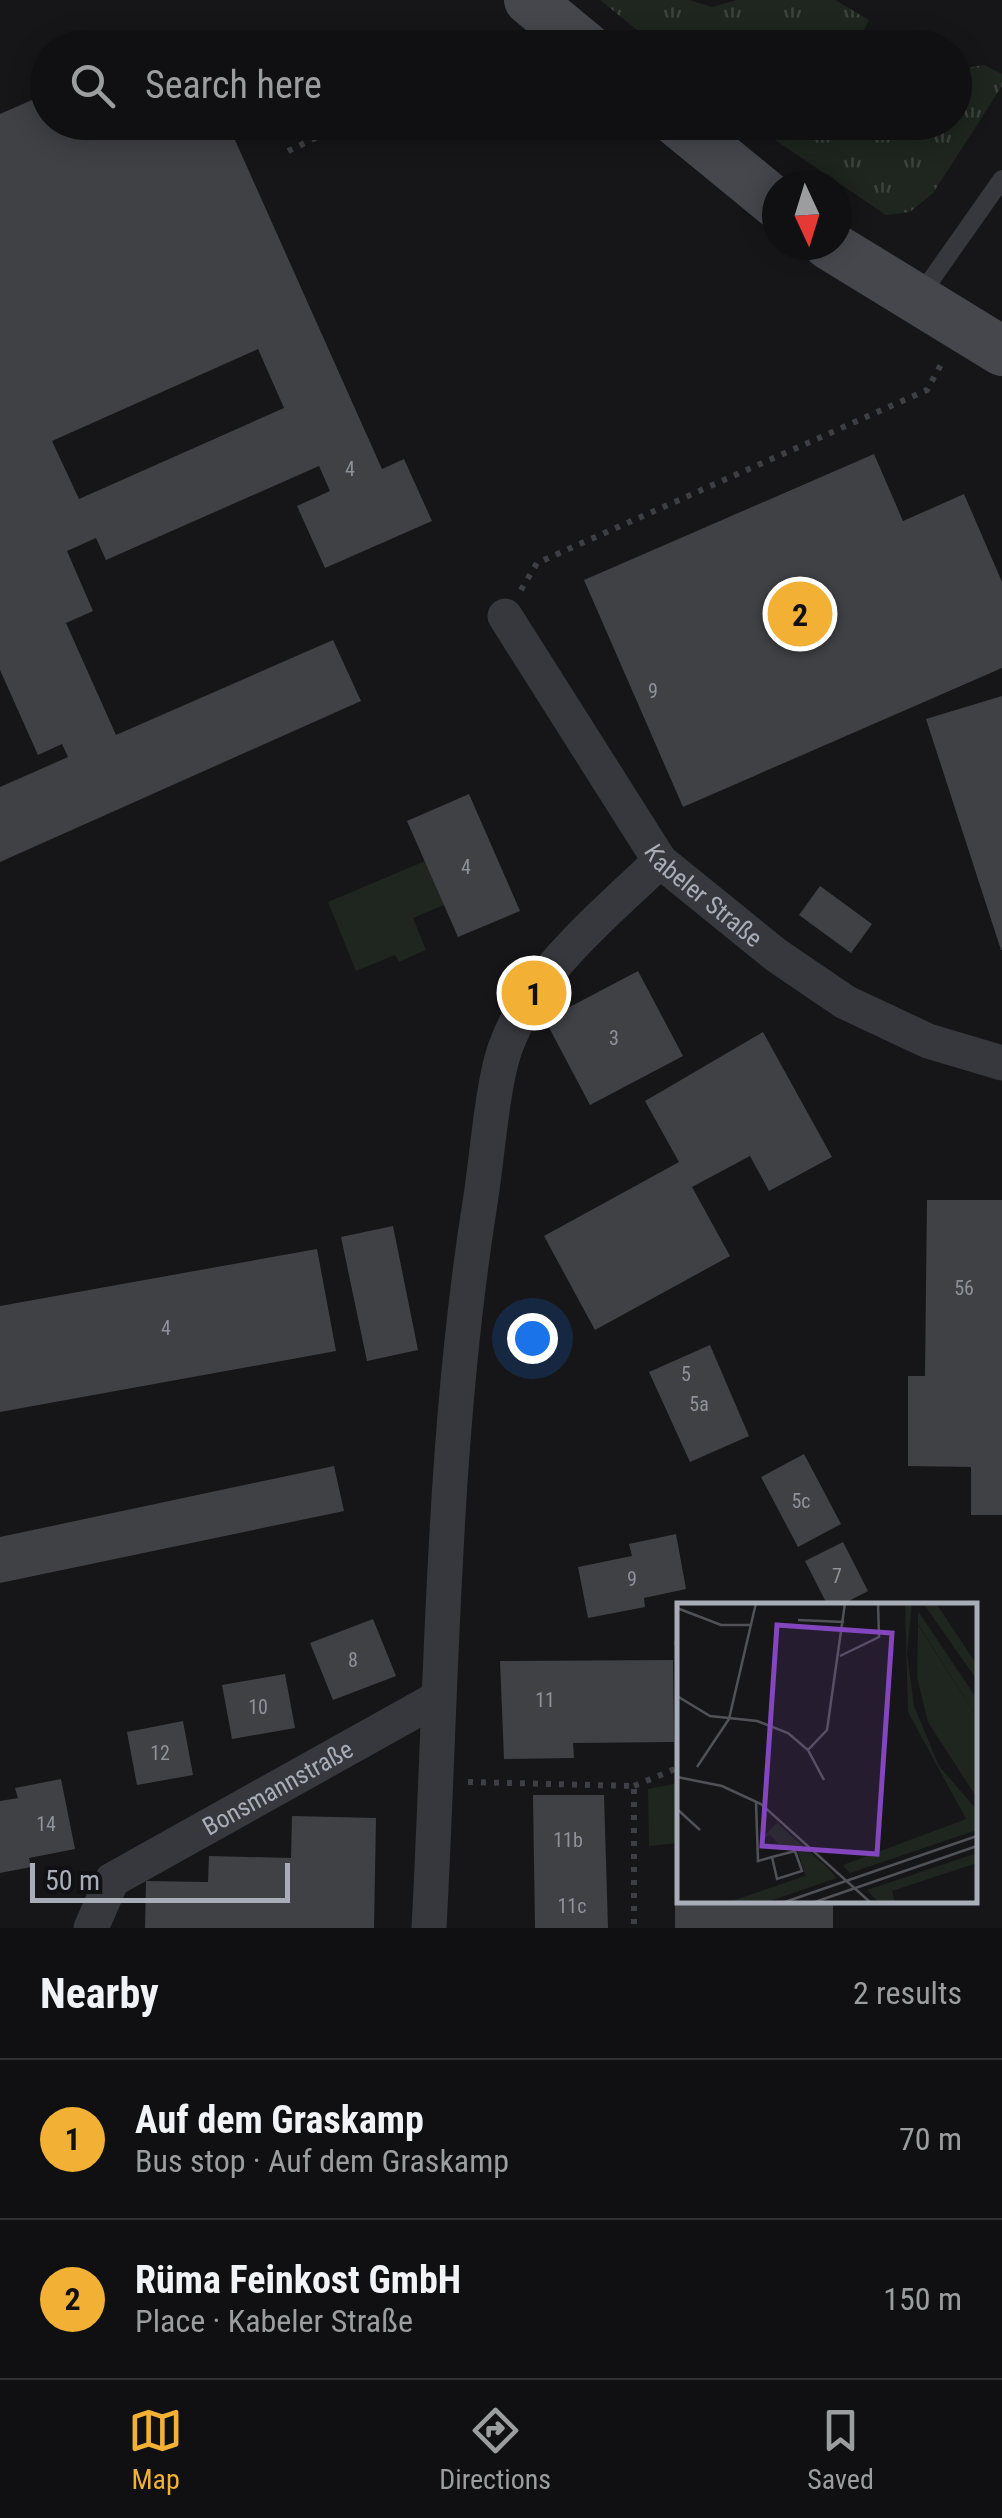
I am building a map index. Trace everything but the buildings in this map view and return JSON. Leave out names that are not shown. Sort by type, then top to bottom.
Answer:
[{"type":"main road","points":[[529,0],[565,30]]},
{"type":"main road","points":[[700,140],[762,192]]},
{"type":"main road","points":[[852,260],[982,340]]},
{"type":"street","name":"Kabeler Straße","points":[[505,616],[660,861],[776,954],[845,1002],[928,1041],[1002,1063]]},
{"type":"street","points":[[430,1928],[438,1698],[466,1292],[505,1047],[534,993],[572,946],[660,861]]},
{"type":"street","name":"Bonsmannstraße","points":[[91,1928],[112,1880],[438,1698]]},
{"type":"lane","points":[[916,302],[1002,179]]},
{"type":"path","points":[[288,151],[311,140]]},
{"type":"path","points":[[505,616],[537,563],[926,390],[982,340]]},
{"type":"path","points":[[437,1782],[634,1786],[677,1769]]},
{"type":"path","points":[[634,1786],[634,1928]]},
{"type":"green space","points":[[600,0],[689,0],[712,7],[737,0],[835,0],[869,20],[864,30],[637,30]]},
{"type":"green space","points":[[984,65],[1002,74],[1002,86],[972,133],[972,67]]},
{"type":"green space","points":[[775,140],[967,140],[933,193],[910,212],[886,215],[852,192],[852,170],[819,170]]},
{"type":"green space","points":[[425,861],[444,905],[413,918],[426,950],[399,962],[395,955],[356,971],[328,902]]},
{"type":"green space","points":[[677,1783],[677,1843],[649,1846],[648,1789]]},
{"type":"place","name":"Rüma Feinkost GmbH","points":[[800,614]]},
{"type":"place","name":"Auf dem Graskamp","points":[[534,993]]}]
